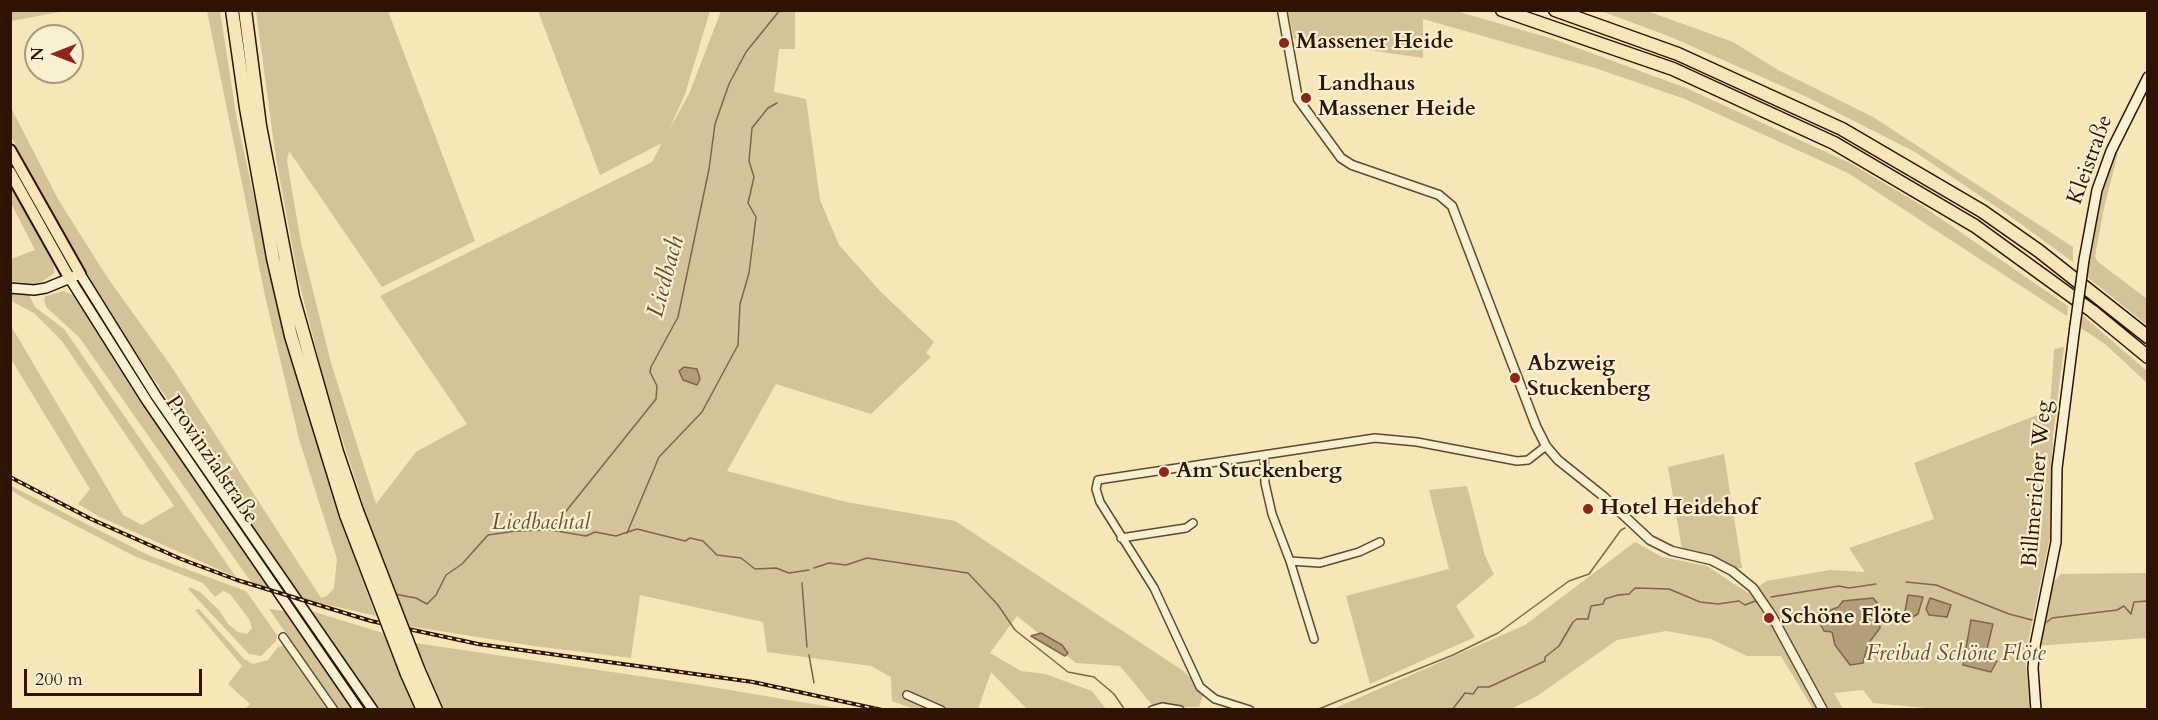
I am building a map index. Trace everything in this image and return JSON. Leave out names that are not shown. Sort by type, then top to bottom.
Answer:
[{"type":"highway","points":[[249,10],[250,49],[262,137],[293,297],[337,452],[351,513]]},
{"type":"highway","points":[[1502,10],[1673,69],[1834,143],[1975,226],[2092,311],[2148,357]]},
{"type":"highway","points":[[1555,10],[1678,54],[1842,129],[1982,211],[2039,251],[2148,337]]},
{"type":"highway","points":[[235,11],[250,49]]},
{"type":"highway","points":[[235,11],[246,108],[273,258],[291,336],[351,513],[413,671],[423,710]]},
{"type":"highway","points":[[413,671],[436,710]]},
{"type":"main road","name":"Kleistraße","points":[[2084,260],[2097,190],[2113,148],[2148,77]]},
{"type":"main road","points":[[10,150],[75,276]]},
{"type":"main road","points":[[10,172],[75,276]]},
{"type":"main road","name":"Billmericher Weg","points":[[2036,710],[2033,668],[2035,646],[2056,542],[2058,459],[2084,260]]},
{"type":"main road","points":[[10,288],[39,290],[75,276]]},
{"type":"main road","name":"Provinzialstraße","points":[[75,276],[147,401],[359,710]]},
{"type":"main road","name":"Provinzialstraße","points":[[75,276],[373,710]]},
{"type":"street","points":[[1282,10],[1298,99],[1341,158],[1352,165],[1439,195],[1452,206],[1536,426],[1546,446],[1558,460],[1657,545],[1711,560],[1732,571],[1753,588],[1773,616],[1823,710]]},
{"type":"street","points":[[1250,710],[1215,699],[1200,687],[1164,606],[1097,495],[1096,485],[1101,479],[1384,438],[1523,461],[1546,446]]},
{"type":"street","points":[[1264,454],[1265,483],[1272,514],[1290,561],[1314,639]]},
{"type":"street","points":[[1121,538],[1186,528],[1193,523]]},
{"type":"street","points":[[1290,561],[1320,563],[1359,552],[1380,542]]},
{"type":"street","points":[[283,637],[334,710]]},
{"type":"street","points":[[907,695],[941,710]]},
{"type":"street","points":[[1152,710],[1162,707],[1180,710]]},
{"type":"green space","points":[[11,10],[65,10],[65,11],[11,21]]},
{"type":"green space","points":[[207,11],[220,11],[237,120],[286,343],[339,517],[376,616],[302,599],[110,314],[69,248],[11,136],[10,106],[58,199],[107,277],[171,366],[321,598],[327,596],[334,588],[337,559],[299,439],[265,296]]},
{"type":"green space","name":"Liedbachtal","points":[[256,11],[388,11],[475,241],[382,287],[289,151],[287,161],[301,243],[331,363],[376,504],[416,452],[467,424],[380,296],[652,162],[662,143],[600,175],[538,11],[710,11],[685,94],[669,130],[689,94],[721,11],[795,11],[795,49],[779,49],[774,92],[806,99],[820,200],[839,245],[881,292],[934,342],[926,353],[931,357],[871,414],[776,384],[727,471],[846,502],[955,521],[1182,670],[1200,687],[1203,696],[1199,707],[1154,707],[1120,666],[1076,663],[1017,616],[990,653],[1021,671],[1045,674],[1092,691],[1106,709],[1027,709],[991,672],[978,709],[914,709],[892,701],[891,677],[871,666],[767,652],[763,622],[640,595],[631,658],[534,646],[408,626],[367,516],[326,388],[299,282],[276,159]]},
{"type":"green space","points":[[1288,11],[1456,11],[1553,39],[1686,88],[1850,163],[1921,205],[2068,306],[2067,316],[1848,173],[1685,99],[1595,68],[1423,19],[1423,58],[1294,39]]},
{"type":"green space","points":[[1601,11],[1647,11],[1733,42],[1778,70],[1873,117],[2073,247],[2073,262],[1915,152],[1807,97],[1671,37]]},
{"type":"green space","points":[[2113,152],[2118,153],[2095,256],[2097,261],[2147,299],[2147,325],[2086,276],[2100,190]]},
{"type":"green space","points":[[10,182],[54,266],[54,273],[43,281],[33,284],[11,281],[11,259],[35,250],[11,203]]},
{"type":"green space","points":[[63,291],[73,295],[80,305],[269,588],[251,582],[79,337],[46,307],[44,298],[46,296]]},
{"type":"green space","points":[[11,293],[29,295],[35,307],[64,329],[236,577],[100,517],[78,504],[90,489],[11,359],[11,326],[123,515],[142,525],[174,506],[62,341],[34,313],[13,302]]},
{"type":"green space","points":[[2082,315],[2147,371],[2147,383],[2105,344],[2081,328]]},
{"type":"green space","name":"Freibad Schöne Flöte","points":[[2064,347],[2053,436],[2050,537],[2025,656],[2030,709],[1947,710],[1873,703],[1863,690],[1834,693],[1843,709],[1813,709],[1781,656],[1747,656],[1711,639],[1666,631],[1617,640],[1537,696],[1511,709],[1331,710],[1525,625],[1635,542],[1662,557],[1707,566],[1748,593],[1767,581],[1830,570],[1865,572],[1849,548],[1934,519],[1914,463],[2050,410],[2054,349]],"holes":[[[1872,598],[1881,616],[1880,628],[1868,644],[1863,663],[1850,665],[1835,645],[1832,632],[1824,631],[1816,619],[1818,613],[1831,610],[1843,601]]]},
{"type":"green space","points":[[1724,454],[1742,568],[1735,569],[1708,556],[1682,549],[1668,467]]},
{"type":"green space","points":[[11,486],[148,555],[246,591],[277,635],[276,641],[261,656],[249,654],[188,589],[190,587],[200,592],[219,610],[228,624],[238,632],[247,634],[252,628],[249,619],[230,594],[223,591],[215,597],[203,583],[134,556],[25,499],[11,490]]},
{"type":"green space","points":[[1467,486],[1485,556],[1494,574],[1456,606],[1475,637],[1370,684],[1346,596],[1449,569],[1429,490]]},
{"type":"green space","points":[[2147,573],[2147,638],[2035,646],[2049,587],[2061,574]]},
{"type":"green space","points":[[199,609],[244,659],[253,664],[268,660],[278,647],[284,646],[328,709],[245,709],[250,704],[228,684],[242,666],[195,610]]},
{"type":"green space","points":[[269,609],[284,611],[352,709],[339,709]]},
{"type":"green space","points":[[311,611],[383,633],[415,709],[377,709]]},
{"type":"green space","points":[[415,643],[700,685],[842,709],[444,709]]},
{"type":"shaded area","points":[[684,367],[697,369],[700,379],[697,385],[683,380],[679,371]]},
{"type":"shaded area","points":[[1908,595],[1923,597],[1918,614],[1907,620],[1904,617]]},
{"type":"shaded area","points":[[1873,598],[1878,604],[1880,628],[1868,644],[1863,663],[1850,665],[1835,645],[1832,632],[1824,631],[1816,616],[1838,607],[1843,601]]},
{"type":"shaded area","points":[[1930,598],[1951,605],[1947,617],[1929,615],[1926,609]]},
{"type":"shaded area","points":[[1971,620],[1993,624],[1986,653],[1997,661],[1991,672],[1963,665]]},
{"type":"shaded area","points":[[1041,633],[1062,645],[1068,653],[1065,656],[1031,636]]},
{"type":"waterway","name":"Liedbach","points":[[551,530],[656,399],[657,386],[650,372],[651,367],[678,317],[709,169],[715,124],[729,84],[746,52],[780,10]]},
{"type":"waterway","points":[[627,533],[659,457],[702,412],[738,345],[740,304],[749,273],[756,217],[748,203],[754,177],[749,161],[752,128],[768,108],[777,103]]},
{"type":"waterway","points":[[1316,710],[1453,655],[1498,633],[1569,581],[1589,574],[1621,530],[1625,528]]},
{"type":"waterway","points":[[394,594],[416,598],[427,604],[436,595],[446,575],[462,564],[488,535],[516,531],[551,530],[586,536],[595,532],[616,536],[637,529],[685,541],[690,538],[703,541],[717,555],[741,558],[755,569],[776,568],[789,573],[809,570]]},
{"type":"waterway","points":[[814,568],[829,563],[846,565],[867,558],[968,573],[998,605],[1015,630],[1068,672],[1094,677],[1114,694],[1125,710]]},
{"type":"waterway","points":[[1906,582],[1936,585],[2009,614],[2032,620]]},
{"type":"waterway","points":[[802,583],[807,647]]},
{"type":"waterway","points":[[1771,597],[1839,586],[1849,588],[1876,584]]},
{"type":"waterway","points":[[1452,710],[1465,693],[1473,694],[1478,687],[1489,687],[1545,661],[1545,657],[1559,646],[1573,622],[1577,619],[1588,619],[1591,606],[1603,604],[1605,599],[1629,594],[1635,588],[1669,589],[1700,602],[1718,604],[1739,601],[1745,605],[1755,601],[1760,605]]},
{"type":"waterway","points":[[2047,622],[2052,618],[2117,610],[2124,606],[2131,614],[2134,602],[2148,601]]},
{"type":"waterway","points":[[809,655],[814,683]]},
{"type":"railway","points":[[10,477],[91,519],[181,559],[237,580],[371,621],[478,644],[753,682],[882,710]]},
{"type":"place","name":"Massener Heide","points":[[1284,43]]},
{"type":"place","name":"Landhaus Massener Heide","points":[[1306,98]]},
{"type":"place","name":"Abzweig Stuckenberg","points":[[1515,378]]},
{"type":"place","name":"Am Stuckenberg","points":[[1164,472]]},
{"type":"place","name":"Hotel Heidehof","points":[[1588,509]]},
{"type":"place","name":"Schöne Flöte","points":[[1769,618]]}]
